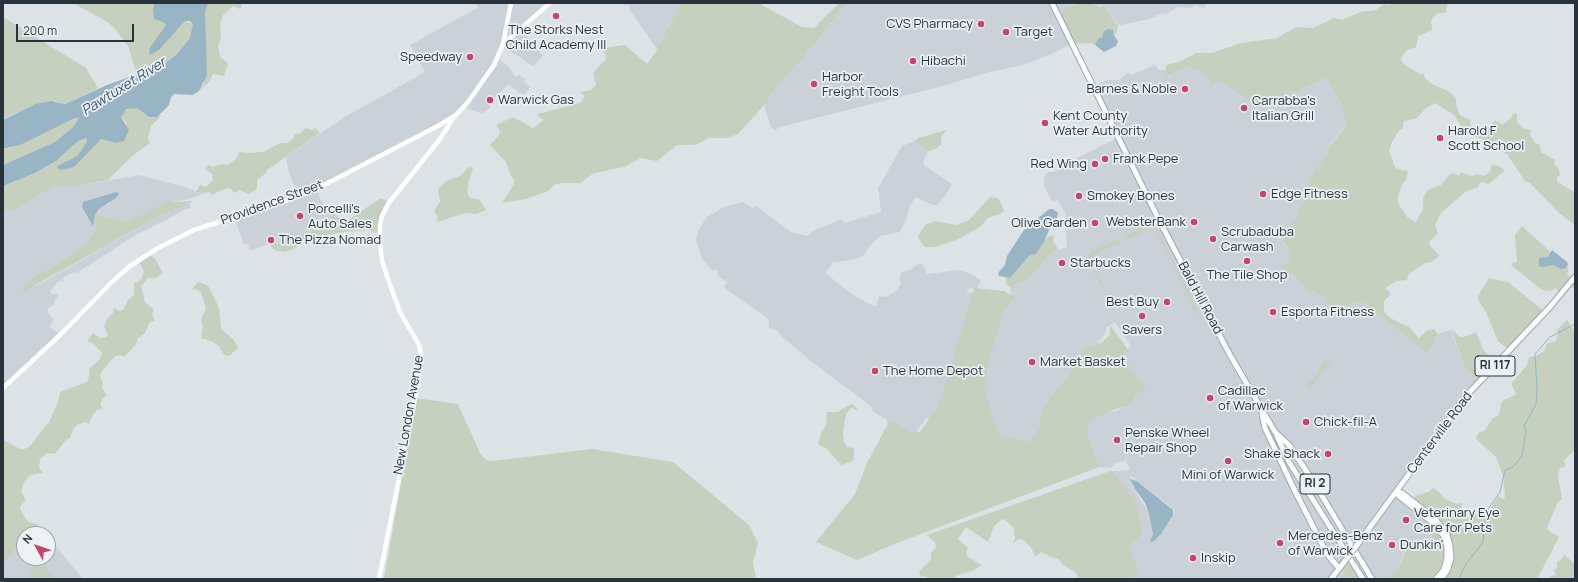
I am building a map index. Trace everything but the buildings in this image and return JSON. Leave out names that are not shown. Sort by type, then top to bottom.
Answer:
[{"type":"main road","name":"Providence Street","points":[[3,388],[59,336],[112,282],[130,266],[153,250],[194,230],[294,198],[320,187],[436,127],[456,115],[468,102],[493,66],[503,44],[511,3]]},
{"type":"main road","points":[[503,44],[550,3]]},
{"type":"main road","name":"Bald Hill Road","points":[[1052,3],[1188,277],[1230,355],[1275,432],[1289,445],[1372,578]]},
{"type":"main road","name":"New London Avenue","points":[[379,579],[417,388],[421,354],[419,345],[400,312],[389,284],[382,261],[380,225],[382,216],[388,204],[440,138],[456,115]]},
{"type":"main road","name":"Centerville Road","points":[[1331,579],[1466,396],[1549,308],[1575,278]]},
{"type":"main road","points":[[1261,409],[1265,428],[1290,480],[1328,554],[1339,568]]},
{"type":"main road","name":"RI 2","points":[[1275,432],[1289,462],[1363,579]]},
{"type":"main road","points":[[1396,492],[1432,522],[1444,536],[1447,546],[1447,557],[1444,570],[1436,579]]},
{"type":"main road","points":[[1396,492],[1402,493],[1435,519],[1447,534],[1451,558],[1447,571],[1442,579]]},
{"type":"shaded area","points":[[474,3],[552,3],[521,29],[543,56],[535,65],[532,66],[517,55],[503,48],[497,58],[508,66],[515,77],[519,75],[525,79],[524,82],[530,87],[525,94],[519,93],[509,84],[495,97],[489,109],[482,113],[470,110],[464,105],[456,114],[316,189],[331,218],[321,229],[303,234],[296,240],[284,245],[278,245],[277,241],[250,251],[248,244],[244,245],[234,217],[298,194],[289,173],[286,157],[345,117],[425,72],[410,45],[477,8],[478,7]]},
{"type":"shaded area","points":[[623,3],[681,3],[657,49],[629,9],[629,5],[626,6]]},
{"type":"shaded area","points":[[846,3],[1079,3],[1073,4],[1062,11],[1056,11],[1072,44],[1049,55],[1023,65],[990,72],[939,87],[780,127],[775,130],[771,127],[764,105],[768,103],[769,97],[806,51],[812,48]]},
{"type":"shaded area","points":[[1090,3],[1206,3],[1204,8],[1194,5],[1191,8],[1178,7],[1167,14],[1163,13],[1149,19],[1120,25],[1113,21],[1107,8]]},
{"type":"shaded area","points":[[1154,65],[1159,70],[1165,70],[1168,76],[1191,66],[1206,74],[1214,87],[1218,81],[1222,82],[1270,103],[1326,78],[1340,102],[1347,124],[1326,150],[1328,152],[1313,173],[1306,193],[1309,196],[1296,213],[1299,216],[1289,226],[1283,242],[1289,249],[1289,262],[1282,267],[1295,276],[1308,292],[1314,291],[1319,293],[1339,311],[1354,303],[1360,302],[1366,304],[1426,353],[1430,351],[1438,334],[1451,330],[1464,366],[1479,382],[1400,487],[1406,496],[1441,532],[1423,523],[1433,532],[1431,539],[1405,551],[1398,568],[1388,577],[1383,576],[1380,579],[1363,579],[1340,569],[1350,579],[1132,579],[1139,570],[1129,546],[1140,537],[1142,529],[1139,511],[1129,495],[1127,487],[1116,476],[1115,471],[1130,470],[1126,460],[1116,463],[1112,467],[1102,468],[1098,466],[1083,426],[1095,413],[1109,410],[1114,412],[1128,405],[1119,370],[1107,364],[1131,346],[1115,322],[1106,328],[1101,339],[1096,340],[1103,348],[1039,451],[971,429],[998,318],[1012,299],[1010,287],[1030,278],[1052,252],[1067,247],[1066,231],[1068,228],[1065,221],[1066,215],[1058,200],[1053,201],[1050,198],[1044,185],[1044,176],[1048,172],[1054,172],[1083,155],[1119,137],[1095,86],[1107,80],[1119,80],[1128,73],[1132,75]],"holes":[[[1130,476],[1174,510],[1174,514],[1164,531],[1153,541],[1152,525],[1149,514],[1133,487]]]},
{"type":"shaded area","points":[[915,141],[928,151],[923,163],[925,166],[952,184],[945,196],[937,205],[933,205],[915,197],[908,210],[907,218],[900,232],[881,236],[870,245],[864,255],[856,259],[837,262],[834,261],[825,273],[857,298],[876,307],[879,296],[886,297],[896,291],[901,283],[899,278],[903,271],[910,270],[919,263],[923,265],[927,274],[958,270],[968,273],[981,280],[977,289],[970,288],[967,292],[968,294],[971,292],[974,294],[951,378],[931,423],[927,417],[916,432],[917,436],[887,423],[887,420],[873,411],[871,406],[812,362],[779,334],[778,331],[769,328],[769,319],[724,287],[727,282],[718,276],[717,269],[713,271],[702,259],[696,240],[698,231],[707,217],[724,207],[743,202],[753,208],[756,206],[791,232],[807,236],[813,231],[842,219],[845,223],[881,212],[878,188],[902,146]]},
{"type":"shaded area","points":[[139,175],[185,187],[199,193],[201,191],[209,192],[184,200],[171,202],[132,220],[124,221],[95,214],[99,209],[110,203],[111,193],[92,200],[94,225],[94,220],[97,229],[85,244],[56,265],[35,276],[36,286],[157,217],[187,203],[189,203],[191,208],[185,209],[135,235],[77,273],[74,272],[63,278],[64,282],[59,281],[50,291],[51,294],[57,294],[58,296],[54,302],[55,304],[47,309],[54,320],[49,327],[59,334],[3,387],[3,212],[7,210],[12,212],[56,185],[68,185],[72,187]]},
{"type":"shaded area","points":[[16,531],[16,566],[56,566],[56,547],[83,579],[3,579],[3,535]]},
{"type":"green space","points":[[73,3],[154,3],[153,9],[157,20],[166,25],[158,38],[159,50],[185,21],[193,24],[192,32],[190,38],[177,54],[163,65],[137,75],[128,46],[116,30],[109,23]]},
{"type":"green space","points":[[208,3],[240,3],[242,6],[240,9],[233,6],[223,15],[220,25],[221,38],[218,46],[220,57],[228,63],[224,76],[213,74],[209,82],[199,91],[204,84],[205,12]]},
{"type":"green space","points":[[681,3],[758,3],[802,27],[814,28],[839,3],[846,3],[812,48],[806,51],[802,60],[796,64],[769,97],[768,103],[764,105],[738,134],[728,138],[709,138],[695,145],[677,145],[657,161],[641,158],[624,167],[594,173],[580,183],[561,183],[554,185],[548,191],[526,199],[502,203],[514,184],[514,180],[510,174],[506,162],[490,145],[500,134],[496,125],[513,117],[533,128],[544,120],[538,116],[538,114],[580,103],[585,96],[580,92],[591,90],[596,85],[593,73],[606,59],[606,55],[602,48],[625,45],[647,64],[655,53]]},
{"type":"green space","points":[[1079,3],[1090,3],[1100,7],[1105,6],[1113,21],[1118,25],[1117,32],[1114,35],[1104,34],[1095,45],[1092,43],[1072,44],[1056,11],[1062,11],[1067,7]]},
{"type":"green space","points":[[1400,3],[1448,4],[1445,13],[1438,13],[1433,17],[1431,22],[1432,30],[1418,36],[1416,47],[1406,51],[1401,58],[1403,64],[1420,74],[1424,74],[1425,78],[1432,84],[1450,92],[1456,98],[1456,105],[1460,115],[1470,120],[1470,124],[1475,131],[1482,132],[1491,126],[1495,120],[1502,125],[1510,119],[1514,113],[1517,114],[1517,122],[1523,128],[1531,130],[1530,135],[1534,142],[1540,145],[1541,152],[1555,160],[1554,164],[1559,169],[1560,175],[1557,177],[1557,181],[1575,192],[1575,225],[1559,213],[1530,183],[1525,181],[1507,154],[1496,149],[1497,145],[1495,143],[1466,134],[1454,115],[1435,103],[1426,108],[1417,118],[1404,121],[1402,130],[1400,129],[1392,142],[1389,151],[1393,164],[1396,168],[1408,172],[1406,180],[1402,185],[1398,196],[1398,203],[1407,217],[1416,222],[1423,209],[1423,198],[1428,190],[1441,185],[1450,174],[1455,173],[1459,176],[1460,173],[1463,173],[1473,176],[1477,174],[1484,176],[1490,172],[1492,164],[1494,166],[1495,164],[1505,170],[1490,183],[1480,183],[1478,187],[1465,192],[1441,213],[1435,225],[1438,233],[1429,242],[1430,246],[1439,255],[1438,257],[1431,262],[1425,263],[1409,274],[1407,280],[1396,281],[1385,288],[1391,294],[1384,301],[1384,312],[1390,318],[1409,327],[1419,338],[1426,331],[1434,329],[1438,334],[1430,351],[1426,353],[1366,304],[1360,302],[1354,303],[1339,312],[1329,309],[1331,304],[1327,303],[1325,298],[1314,291],[1308,292],[1295,276],[1281,267],[1289,262],[1289,249],[1283,241],[1283,236],[1298,216],[1296,213],[1309,196],[1306,193],[1313,173],[1328,152],[1326,151],[1347,125],[1340,102],[1326,78],[1270,103],[1255,104],[1222,82],[1218,81],[1213,87],[1206,75],[1198,69],[1195,71],[1191,66],[1167,76],[1165,70],[1167,65],[1181,61],[1196,53],[1212,53],[1241,43],[1277,38],[1296,27],[1313,28],[1334,18],[1342,20],[1361,12],[1376,10],[1384,4],[1388,5]]},
{"type":"green space","points":[[3,17],[86,68],[98,88],[65,104],[56,101],[13,114],[3,120]]},
{"type":"green space","points":[[133,107],[137,108],[149,117],[162,115],[151,126],[148,138],[150,143],[132,156],[108,180],[72,187],[67,185],[56,185],[12,212],[7,210],[3,212],[3,186],[35,173],[56,161],[77,142],[85,138],[87,139],[87,142],[77,156],[59,165],[62,170],[101,139],[116,143],[127,123],[121,117],[123,113]]},
{"type":"green space","points":[[79,117],[73,127],[55,142],[3,165],[3,149],[11,148]]},
{"type":"green space","points":[[306,128],[312,130],[315,128],[320,133],[267,170],[266,173],[257,180],[257,189],[249,194],[240,190],[234,193],[231,189],[227,188],[211,195],[209,192],[196,192],[200,185],[206,187],[213,180],[212,174],[205,169],[209,165],[213,167],[222,164],[227,165],[236,159],[239,152],[263,152],[280,143],[287,143],[293,139],[295,134],[299,134]]},
{"type":"green space","points":[[947,130],[942,135],[941,144],[937,148],[928,151],[915,141],[918,138]]},
{"type":"green space","points":[[469,167],[473,168],[467,193],[470,198],[479,199],[486,210],[476,214],[465,213],[437,222],[438,218],[434,211],[440,202],[438,189],[446,181],[460,176]]},
{"type":"green space","points":[[990,197],[998,198],[1004,211],[988,218],[980,227],[956,240],[935,247],[925,247],[920,241],[918,236],[926,224],[936,221],[956,225],[969,220]]},
{"type":"green space","points":[[381,198],[389,202],[377,233],[367,230],[343,232],[321,237],[307,236],[294,249],[285,252],[274,250],[269,244],[277,241],[276,244],[285,245],[296,240],[303,234],[321,229],[331,218],[323,205],[340,219],[347,221]]},
{"type":"green space","points":[[170,200],[173,202],[194,201],[157,217],[23,292],[22,290],[35,276],[56,265],[85,244],[97,229],[94,220],[95,214],[124,221],[132,220]]},
{"type":"green space","points":[[1151,223],[1156,226],[1197,309],[1198,314],[1194,312],[1178,273],[1155,228],[1151,227],[1128,239],[1125,238],[1126,236]]},
{"type":"green space","points":[[1522,226],[1569,269],[1567,274],[1573,279],[1575,277],[1575,289],[1569,285],[1561,293],[1555,288],[1551,291],[1542,290],[1511,265],[1512,263],[1517,262],[1515,235]]},
{"type":"green space","points":[[1054,235],[1053,241],[1058,249],[1052,252],[1030,278],[1010,287],[1006,284],[1006,278],[1010,278],[1027,257],[1036,254],[1047,237]]},
{"type":"green space","points":[[1118,239],[1120,243],[1095,254],[1094,261],[1091,262],[1110,300],[1114,299],[1110,302],[1090,265],[1088,256],[1091,251]]},
{"type":"green space","points":[[148,253],[155,259],[163,273],[156,278],[148,278],[141,286],[145,302],[154,310],[152,314],[155,321],[150,322],[145,333],[138,338],[136,344],[124,357],[120,355],[115,356],[102,371],[100,376],[103,383],[102,388],[107,395],[102,399],[100,405],[103,409],[97,410],[92,416],[89,424],[85,422],[77,425],[70,438],[66,440],[55,454],[47,453],[40,459],[39,468],[43,473],[30,475],[24,482],[21,491],[26,500],[21,505],[20,509],[28,522],[37,524],[39,526],[16,526],[16,546],[3,566],[3,440],[22,450],[29,447],[49,422],[58,402],[60,392],[87,382],[90,373],[89,369],[100,359],[102,353],[94,344],[87,341],[93,333],[101,338],[106,337],[108,335],[104,327],[107,319],[113,313],[114,308],[120,311],[124,309],[128,300],[134,295],[134,283],[138,282],[142,278],[144,271],[138,260]]},
{"type":"green space","points":[[1489,278],[1508,282],[1545,312],[1509,350],[1498,341],[1486,312],[1477,298]]},
{"type":"green space","points":[[198,282],[209,287],[219,308],[221,329],[233,339],[238,348],[229,356],[224,355],[219,346],[213,342],[201,338],[203,326],[201,319],[206,309],[201,292],[195,289],[191,290]]},
{"type":"green space","points":[[974,288],[1004,291],[1015,297],[1004,310],[987,367],[984,386],[994,423],[1000,436],[1028,442],[1040,428],[1041,413],[1050,398],[1068,377],[1083,349],[1100,344],[1110,335],[1110,325],[1129,351],[1114,361],[1118,367],[1127,363],[1146,390],[1136,394],[1130,405],[1112,410],[1091,419],[1086,432],[1099,467],[894,544],[857,560],[816,542],[855,494],[867,463],[890,420],[911,432],[920,432],[935,411],[942,396]]},
{"type":"green space","points":[[1567,320],[1575,332],[1575,450],[1563,461],[1566,464],[1564,467],[1560,468],[1558,475],[1562,499],[1558,502],[1547,527],[1548,530],[1559,537],[1537,579],[1440,579],[1448,539],[1412,501],[1417,495],[1429,492],[1433,488],[1436,489],[1445,499],[1457,504],[1462,503],[1461,512],[1468,518],[1476,514],[1483,516],[1487,514],[1498,496],[1503,499],[1505,497],[1503,475],[1496,457],[1476,439],[1478,433],[1484,431],[1493,418],[1499,415],[1501,404],[1504,400],[1515,395],[1516,393],[1511,384],[1527,365],[1529,357],[1536,356],[1544,351],[1547,344],[1556,341],[1558,334],[1557,330]]},
{"type":"green space","points":[[1452,330],[1460,337],[1476,332],[1484,351],[1497,363],[1479,382],[1464,366]]},
{"type":"green space","points":[[1327,360],[1332,365],[1329,364],[1310,389],[1311,393],[1306,385],[1314,379],[1324,361]]},
{"type":"green space","points":[[416,398],[458,404],[480,453],[486,460],[492,461],[592,449],[673,462],[749,525],[758,543],[753,562],[756,579],[384,579]]},
{"type":"green space","points":[[853,404],[859,411],[851,408],[846,414],[843,432],[844,442],[847,447],[854,448],[854,459],[841,465],[827,449],[818,444],[822,431],[826,426],[827,412],[838,412]]},
{"type":"green space","points":[[1110,471],[1115,471],[1116,476],[1127,487],[1129,495],[1135,498],[1139,511],[1142,529],[1140,537],[1129,546],[1139,570],[1132,579],[1079,579],[1076,573],[1062,564],[1059,559],[1041,552],[1035,557],[1032,549],[1024,540],[1019,539],[1012,544],[1015,539],[1014,528],[1002,519],[994,526],[988,542],[966,527],[958,539],[968,548],[966,552],[968,557],[982,565],[972,571],[956,576],[954,579],[929,579],[924,576],[921,577],[919,572],[931,559],[931,553],[936,547],[935,542],[927,535]]},
{"type":"green space","points":[[1424,516],[1435,524],[1447,545],[1443,570],[1436,579],[1380,579],[1383,576],[1388,577],[1394,573],[1402,561],[1405,551],[1413,544],[1423,544],[1431,539],[1433,532],[1423,524]]},
{"type":"green space","points":[[1564,555],[1575,564],[1575,579],[1549,579],[1550,576],[1556,575],[1554,570],[1557,568],[1557,562],[1563,558]]},
{"type":"green space","points":[[1347,558],[1363,579],[1350,579],[1340,569]]},
{"type":"green space","points":[[33,566],[44,566],[55,579],[28,579]]},
{"type":"water","name":"Pawtuxet River","points":[[154,3],[208,3],[205,12],[207,75],[199,91],[193,95],[174,94],[171,97],[169,105],[157,117],[149,117],[137,108],[127,109],[121,117],[129,130],[124,141],[116,143],[101,139],[74,167],[62,170],[57,168],[59,165],[77,156],[87,142],[87,139],[85,138],[77,142],[56,161],[35,173],[3,186],[3,165],[55,142],[73,127],[79,118],[75,118],[20,145],[3,149],[3,120],[36,104],[51,101],[65,104],[107,85],[163,65],[177,54],[190,38],[193,24],[190,21],[185,21],[159,50],[150,55],[149,49],[166,25],[163,22],[154,19]]},
{"type":"water","points":[[1108,29],[1113,30],[1113,34],[1118,41],[1116,46],[1104,52],[1095,45],[1099,38],[1102,37],[1104,31]]},
{"type":"water","points":[[116,192],[119,193],[116,198],[99,209],[95,215],[93,226],[82,207],[83,202]]},
{"type":"water","points":[[1049,209],[1053,209],[1058,213],[1057,219],[1053,224],[1048,221],[1049,230],[1044,242],[1036,254],[1029,256],[1010,278],[999,276],[998,273],[1005,265],[1007,256],[1024,230]]},
{"type":"water","points":[[1552,250],[1567,262],[1568,265],[1565,268],[1561,269],[1553,265],[1543,267],[1539,266],[1539,258],[1548,257]]},
{"type":"water","points":[[1130,479],[1137,481],[1173,510],[1173,515],[1162,533],[1154,541],[1150,542],[1153,534],[1145,503]]},
{"type":"waterway","points":[[1459,579],[1466,564],[1483,542],[1486,512],[1500,492],[1505,470],[1513,467],[1522,456],[1526,431],[1524,426],[1536,404],[1537,388],[1535,354],[1550,337],[1575,324]]},
{"type":"place","name":"The Storks Nest Child Academy III","points":[[556,16]]},
{"type":"place","name":"CVS Pharmacy","points":[[981,24]]},
{"type":"place","name":"Target","points":[[1006,32]]},
{"type":"place","name":"Speedway","points":[[470,57]]},
{"type":"place","name":"Hibachi","points":[[913,61]]},
{"type":"place","name":"Harbor Freight Tools","points":[[814,84]]},
{"type":"place","name":"Barnes & Noble","points":[[1185,89]]},
{"type":"place","name":"Warwick Gas","points":[[490,100]]},
{"type":"place","name":"Carrabba's Italian Grill","points":[[1244,108]]},
{"type":"place","name":"Kent County Water Authority","points":[[1045,123]]},
{"type":"place","name":"Harold F Scott School","points":[[1440,138]]},
{"type":"place","name":"Frank Pepe","points":[[1105,159]]},
{"type":"place","name":"Red Wing","points":[[1095,164]]},
{"type":"place","name":"Edge Fitness","points":[[1263,194]]},
{"type":"place","name":"Smokey Bones","points":[[1079,196]]},
{"type":"place","name":"Porcelli's Auto Sales","points":[[300,216]]},
{"type":"place","name":"WebsterBank","points":[[1194,222]]},
{"type":"place","name":"Olive Garden","points":[[1095,223]]},
{"type":"place","name":"Scrubaduba Carwash","points":[[1213,239]]},
{"type":"place","name":"The Pizza Nomad","points":[[271,240]]},
{"type":"place","name":"The Tile Shop","points":[[1247,261]]},
{"type":"place","name":"Starbucks","points":[[1062,263]]},
{"type":"place","name":"Best Buy","points":[[1167,302]]},
{"type":"place","name":"Esporta Fitness","points":[[1273,312]]},
{"type":"place","name":"Savers","points":[[1142,316]]},
{"type":"place","name":"Market Basket","points":[[1032,362]]},
{"type":"place","name":"The Home Depot","points":[[875,371]]},
{"type":"place","name":"Cadillac of Warwick","points":[[1210,398]]},
{"type":"place","name":"Chick-fil-A","points":[[1306,422]]},
{"type":"place","name":"Penske Wheel Repair Shop","points":[[1117,440]]},
{"type":"place","name":"Shake Shack","points":[[1328,454]]},
{"type":"place","name":"Mini of Warwick","points":[[1228,461]]},
{"type":"place","name":"Veterinary Eye Care for Pets","points":[[1406,520]]},
{"type":"place","name":"Mercedes-Benz of Warwick","points":[[1280,543]]},
{"type":"place","name":"Dunkin'","points":[[1392,545]]},
{"type":"place","name":"Inskip","points":[[1193,558]]}]
